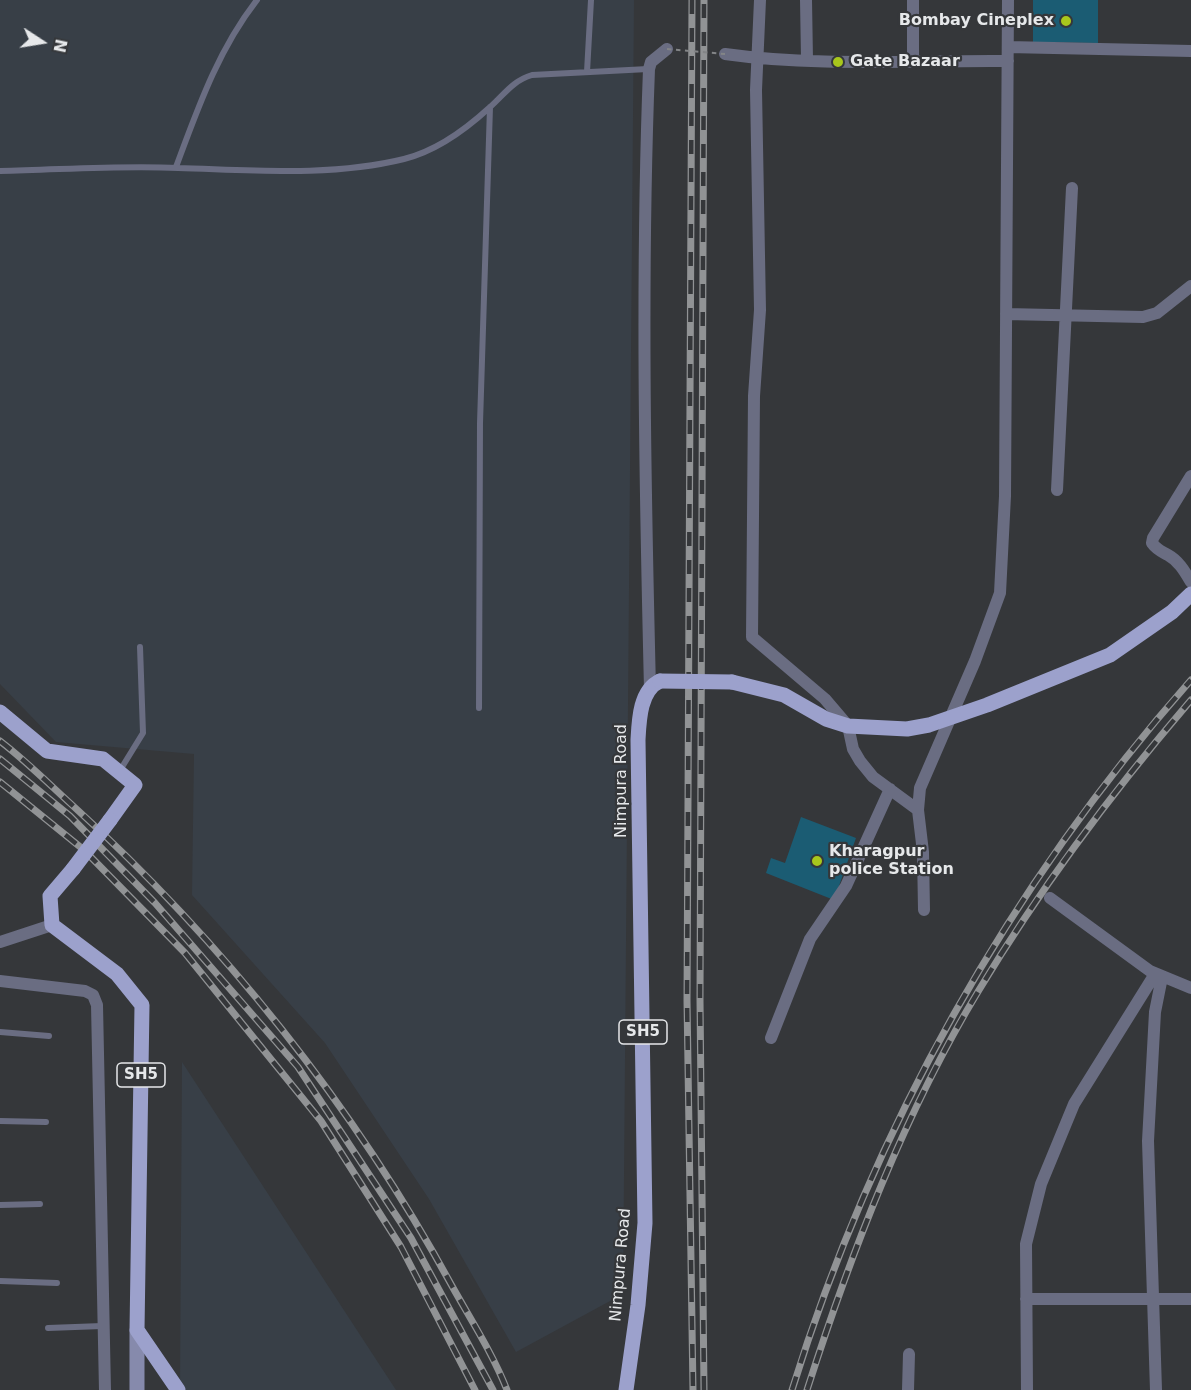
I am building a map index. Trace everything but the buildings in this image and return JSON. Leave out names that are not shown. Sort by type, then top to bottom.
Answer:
[{"type":"main road","points":[[655,685],[732,682],[784,695],[826,719],[848,726],[907,729],[948,719],[1110,655],[1172,612],[1191,594]]},
{"type":"main road","name":"Nimpura Road","points":[[626,1390],[638,1305],[645,1223],[638,740],[645,697],[655,685]]},
{"type":"main road","points":[[0,712],[47,751],[102,759],[135,785],[73,869],[50,896],[52,925]]},
{"type":"main road","name":"SH5","points":[[52,925],[117,974],[142,1005],[137,1330]]},
{"type":"main road","points":[[137,1330],[178,1390]]},
{"type":"main road","points":[[137,1330],[137,1390]]},
{"type":"street","points":[[760,0],[757,58],[760,310],[754,396],[752,637],[762,648],[798,673],[848,726],[853,749],[873,777],[918,810]]},
{"type":"street","points":[[806,0],[807,60]]},
{"type":"street","points":[[913,0],[913,60]]},
{"type":"street","points":[[924,910],[923,852],[918,810],[923,778],[975,662],[1000,593],[1005,496],[1008,0]]},
{"type":"street","points":[[1008,47],[1191,51]]},
{"type":"street","points":[[655,685],[643,376],[649,69],[651,62],[667,49]]},
{"type":"street","points":[[725,54],[807,60],[1008,61]]},
{"type":"street","points":[[1057,490],[1072,188]]},
{"type":"street","points":[[1006,315],[1143,317],[1157,314],[1191,286]]},
{"type":"street","points":[[1191,476],[1152,538],[1152,543],[1157,550],[1170,555],[1181,566],[1191,582]]},
{"type":"street","points":[[771,1038],[810,939],[846,886],[890,789]]},
{"type":"street","points":[[1050,898],[1159,975],[1191,988]]},
{"type":"street","points":[[0,942],[52,925]]},
{"type":"street","points":[[1027,1390],[1026,1244],[1049,1161],[1074,1104],[1159,975]]},
{"type":"street","points":[[1156,1390],[1149,1141],[1159,975]]},
{"type":"street","points":[[0,981],[85,991],[93,995],[97,1005],[105,1390]]},
{"type":"street","points":[[1026,1299],[1191,1299]]},
{"type":"street","points":[[908,1390],[909,1354]]},
{"type":"lane","points":[[176,167],[198,107],[227,42],[257,0]]},
{"type":"lane","points":[[587,72],[591,0]]},
{"type":"lane","points":[[0,171],[176,167],[235,172],[336,168],[406,159],[437,146],[461,131],[519,79],[532,75],[649,69]]},
{"type":"lane","points":[[479,708],[480,423],[490,107]]},
{"type":"lane","points":[[119,772],[143,733],[140,647]]},
{"type":"lane","points":[[0,1032],[49,1036]]},
{"type":"lane","points":[[0,1121],[46,1122]]},
{"type":"lane","points":[[0,1205],[40,1204]]},
{"type":"lane","points":[[0,1281],[57,1283]]},
{"type":"lane","points":[[48,1328],[102,1326]]},
{"type":"path","points":[[667,49],[725,54]]},
{"type":"shaded area","points":[[0,0],[634,0],[623,1294],[516,1352],[429,1199],[325,1043],[192,895],[194,754],[56,742],[0,684]]},
{"type":"shaded area","points":[[182,1062],[396,1390],[180,1390]]},
{"type":"railway","points":[[692,0],[687,1000],[693,1390]]},
{"type":"railway","points":[[704,0],[700,999],[704,1390]]},
{"type":"railway","points":[[792,1390],[825,1293],[863,1198],[906,1105],[954,1014],[1007,926],[1064,841],[1125,759],[1191,680]]},
{"type":"railway","points":[[807,1390],[842,1287],[881,1185],[952,1037],[1027,914],[1079,840],[1191,700]]},
{"type":"railway","points":[[0,741],[127,857],[181,912],[282,1029],[372,1154],[414,1219],[481,1337],[507,1390]]},
{"type":"railway","points":[[0,759],[70,816],[155,903],[298,1067],[411,1238],[493,1390]]},
{"type":"railway","points":[[0,782],[84,850],[185,953],[321,1121],[401,1247],[475,1390]]},
{"type":"place","name":"Bombay Cineplex","points":[[1066,21]]},
{"type":"place","name":"Gate Bazaar","points":[[838,62]]},
{"type":"place","name":"Kharagpur police Station","points":[[817,861]]}]
